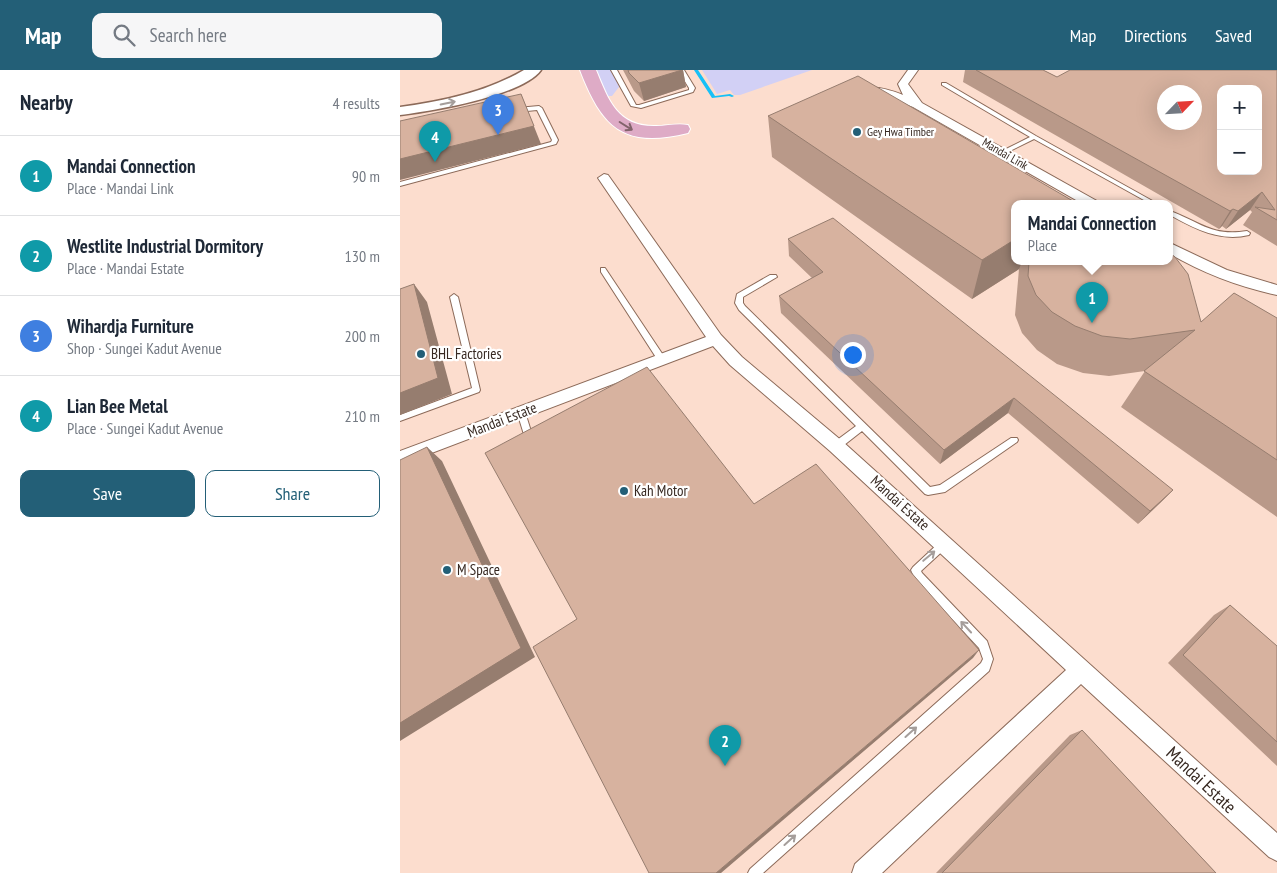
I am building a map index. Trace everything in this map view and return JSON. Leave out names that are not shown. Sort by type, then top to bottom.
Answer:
[{"type":"main road","points":[[588,70],[595,90],[607,110],[623,126],[644,134],[681,129]]},
{"type":"street","points":[[400,111],[473,97],[509,84],[534,70]]},
{"type":"street","name":"Mandai Link","points":[[912,70],[903,84],[907,93],[917,104]]},
{"type":"street","name":"Mandai Link","points":[[853,91],[882,92],[917,104],[1085,200]]},
{"type":"street","name":"Mandai Estate","points":[[604,178],[716,339],[758,380],[836,446],[1277,849]]},
{"type":"street","points":[[1173,250],[1201,266],[1241,282],[1277,290]]},
{"type":"street","name":"Mandai Estate","points":[[400,458],[716,339]]},
{"type":"street","points":[[864,873],[1082,670]]},
{"type":"lane","points":[[614,70],[634,106],[639,107],[691,91],[692,88],[681,70]]},
{"type":"lane","points":[[944,84],[1147,200]]},
{"type":"lane","points":[[400,184],[554,143],[555,140],[539,108],[513,111]]},
{"type":"lane","points":[[1002,153],[1034,137]]},
{"type":"lane","points":[[1173,214],[1207,232],[1238,236],[1247,233]]},
{"type":"lane","points":[[603,270],[662,360]]},
{"type":"lane","points":[[773,277],[745,292],[740,296],[739,303],[928,491],[942,489],[1014,440]]},
{"type":"lane","points":[[400,418],[476,390],[454,297]]},
{"type":"lane","points":[[521,412],[530,441],[538,436]]},
{"type":"lane","points":[[836,446],[862,426]]},
{"type":"lane","points":[[754,873],[984,666],[988,659],[983,645],[918,576],[916,570],[944,544]]},
{"type":"shaded area","points":[[593,70],[616,70],[623,82],[612,96],[605,96]]},
{"type":"shaded area","points":[[702,70],[812,70],[740,95],[734,95],[730,90],[717,94]]},
{"type":"building","points":[[628,70],[682,70],[639,83]]},
{"type":"building","points":[[976,70],[1043,70],[1057,77],[1070,70],[1277,70],[1277,220],[1255,207],[1275,210],[1262,192],[1238,211],[1233,209],[1230,211]]},
{"type":"building","points":[[858,76],[1071,200],[1011,200],[1011,242],[982,260],[768,116]]},
{"type":"building","points":[[521,94],[534,126],[400,159],[400,121]]},
{"type":"building","points":[[833,218],[1173,490],[1150,511],[1014,398],[944,450],[779,296],[823,272],[788,239]]},
{"type":"building","points":[[1173,255],[1188,274],[1201,322],[1234,293],[1277,318],[1277,460],[1144,371],[1195,330],[1130,339],[1102,336],[1075,326],[1052,312],[1036,295],[1028,276],[1029,265],[1173,265]]},
{"type":"building","points":[[414,284],[438,378],[400,393],[400,289]]},
{"type":"building","points":[[647,367],[754,504],[816,464],[979,650],[716,873],[649,873],[533,647],[577,619],[485,453]]},
{"type":"building","name":"M Space","points":[[427,447],[521,648],[400,723],[400,460]]},
{"type":"building","points":[[1230,605],[1277,646],[1277,742],[1183,655]]},
{"type":"building","points":[[1082,730],[1216,873],[942,873]]},
{"type":"waterway","points":[[696,70],[714,97],[732,96]]},
{"type":"place","name":"Gey Hwa Timber","points":[[857,132]]},
{"type":"place","name":"Wihardja Furniture","points":[[498,135]]},
{"type":"place","name":"Lian Bee Metal","points":[[435,162]]},
{"type":"place","name":"Mandai Connection","points":[[1092,323]]},
{"type":"place","name":"BHL Factories","points":[[421,354]]},
{"type":"place","name":"Kah Motor","points":[[624,491]]},
{"type":"place","name":"M Space","points":[[447,570]]},
{"type":"place","name":"Westlite Industrial Dormitory","points":[[725,766]]}]
